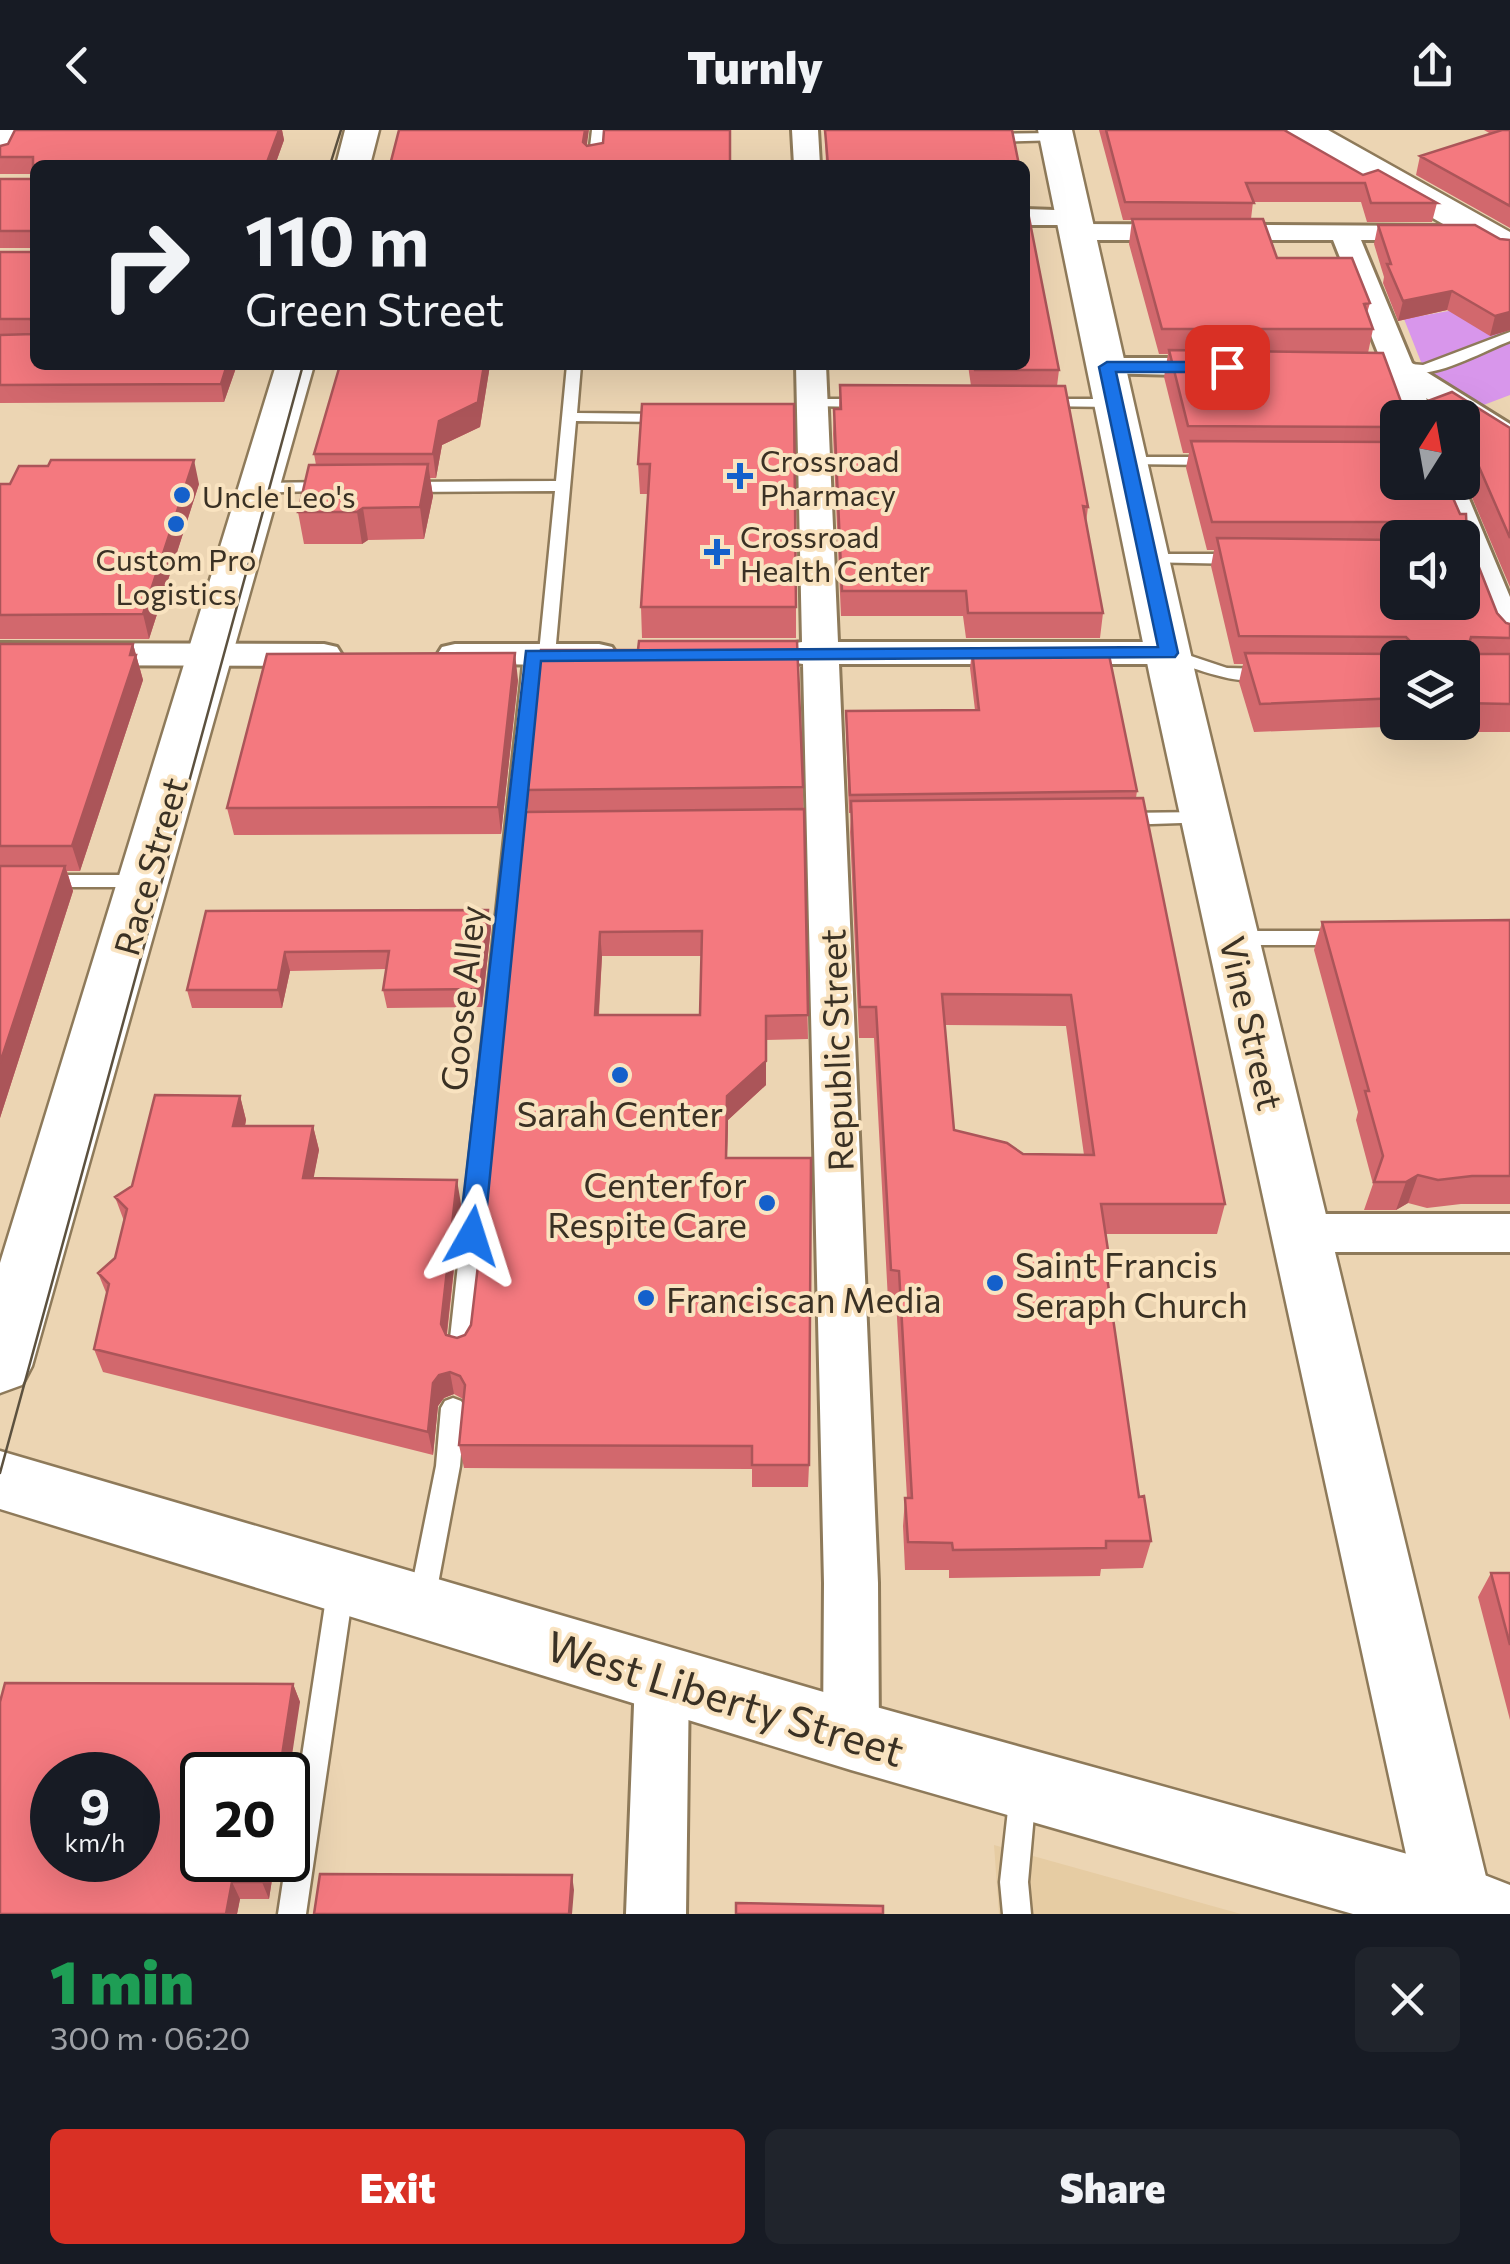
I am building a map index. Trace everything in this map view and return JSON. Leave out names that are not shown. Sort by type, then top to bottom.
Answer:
[{"type":"main road","points":[[354,160],[362,130]]},
{"type":"main road","points":[[1311,131],[1496,239]]},
{"type":"main road","name":"Vine Street","points":[[1056,134],[1232,938],[1466,1911]]},
{"type":"main road","name":"Race Street","points":[[0,1366],[294,370]]},
{"type":"main road","name":"West Liberty Street","points":[[0,1480],[850,1735],[1466,1911]]},
{"type":"street","points":[[0,153],[13,130]]},
{"type":"street","points":[[1030,218],[1076,225],[1496,239]]},
{"type":"street","points":[[1344,233],[1411,400]]},
{"type":"street","points":[[1110,385],[1246,367]]},
{"type":"street","points":[[1302,367],[1397,367],[1510,438]]},
{"type":"street","name":"Republic Street","points":[[809,401],[822,653],[852,1583],[850,1735]]},
{"type":"street","points":[[1480,581],[1510,640]]},
{"type":"street","points":[[763,654],[1168,653]]},
{"type":"street","points":[[0,654],[363,655]]},
{"type":"street","points":[[419,655],[624,655]]},
{"type":"street","points":[[1303,1234],[1510,1233]]},
{"type":"street","points":[[656,1914],[662,1678]]},
{"type":"lane","points":[[595,160],[598,130]]},
{"type":"lane","points":[[980,138],[1056,134]]},
{"type":"lane","points":[[1397,367],[1424,369],[1510,336]]},
{"type":"lane","name":"Goose Alley","points":[[460,1348],[524,827],[573,370]]},
{"type":"lane","points":[[1028,403],[1110,385]]},
{"type":"lane","points":[[809,401],[891,403]]},
{"type":"lane","points":[[568,418],[682,418]]},
{"type":"lane","points":[[1127,461],[1223,462]]},
{"type":"lane","points":[[383,487],[562,486]]},
{"type":"lane","points":[[258,488],[344,487]]},
{"type":"lane","points":[[1147,559],[1258,559]]},
{"type":"lane","points":[[1168,653],[1225,674],[1283,674]]},
{"type":"lane","points":[[1110,819],[1205,818]]},
{"type":"lane","points":[[0,881],[146,881]]},
{"type":"lane","points":[[1232,938],[1354,938]]},
{"type":"lane","points":[[420,1606],[448,1466],[454,1408]]},
{"type":"lane","points":[[292,1914],[341,1583]]},
{"type":"lane","points":[[1017,1914],[1014,1882],[1024,1784]]},
{"type":"shaded area","points":[[1510,300],[1510,395],[1481,406],[1480,400],[1472,400],[1431,374],[1437,371],[1421,362],[1404,319]]},
{"type":"shaded area","points":[[994,1845],[1241,1914],[999,1914]]},
{"type":"building","points":[[15,130],[279,130],[268,160],[0,157],[0,146],[8,144]]},
{"type":"building","points":[[399,130],[585,130],[583,142],[587,146],[603,143],[604,130],[730,130],[730,160],[391,160]]},
{"type":"building","points":[[825,130],[1012,130],[1018,160],[828,160]]},
{"type":"building","points":[[1106,130],[1284,130],[1363,175],[1378,170],[1437,203],[1371,203],[1365,183],[1246,183],[1254,203],[1125,202]]},
{"type":"building","points":[[1510,130],[1510,206],[1420,156]]},
{"type":"building","points":[[0,179],[30,179],[30,231],[0,231]]},
{"type":"building","points":[[1132,219],[1263,219],[1277,258],[1352,258],[1370,303],[1364,304],[1373,329],[1162,329]]},
{"type":"building","points":[[1030,222],[1059,370],[1030,370]]},
{"type":"building","points":[[1378,225],[1475,225],[1500,239],[1510,240],[1510,312],[1495,316],[1452,291],[1403,301],[1387,264],[1391,264]]},
{"type":"building","points":[[0,252],[30,252],[30,319],[0,319]]},
{"type":"building","points":[[30,334],[30,370],[225,370],[221,384],[0,385],[0,335]]},
{"type":"building","points":[[1169,350],[1383,353],[1400,400],[1380,400],[1380,427],[1188,426]]},
{"type":"building","points":[[339,370],[483,370],[478,402],[439,421],[433,454],[314,454]]},
{"type":"building","points":[[840,385],[1065,386],[1103,613],[968,613],[966,591],[842,591],[834,409],[841,409]]},
{"type":"building","points":[[1452,392],[1465,400],[1431,400]]},
{"type":"building","name":"Crossroad Health Center","points":[[642,404],[794,404],[796,607],[641,607],[650,464],[638,464]]},
{"type":"building","points":[[1480,409],[1510,428],[1510,538],[1480,469]]},
{"type":"building","points":[[1191,441],[1380,442],[1380,500],[1454,500],[1466,520],[1380,522],[1212,522]]},
{"type":"building","points":[[51,460],[194,460],[143,614],[0,615],[0,484],[10,484],[19,466],[48,466]]},
{"type":"building","points":[[428,464],[420,507],[298,512],[309,465]]},
{"type":"building","points":[[1217,538],[1380,540],[1380,620],[1480,620],[1480,570],[1497,613],[1510,624],[1510,638],[1239,636]]},
{"type":"building","points":[[639,641],[797,641],[803,787],[525,790],[541,650],[638,650]]},
{"type":"building","points":[[0,644],[133,644],[130,655],[136,655],[72,846],[0,846]]},
{"type":"building","points":[[972,650],[1108,650],[1137,791],[850,795],[846,711],[979,710]]},
{"type":"building","points":[[515,653],[498,807],[227,808],[267,654]]},
{"type":"building","points":[[1245,653],[1380,654],[1380,699],[1260,704]]},
{"type":"building","points":[[1480,654],[1510,654],[1510,704],[1480,703]]},
{"type":"building","name":"Saint Francis Seraph Church","points":[[1143,798],[1225,1204],[1101,1204],[1111,1270],[1106,1270],[1139,1497],[1144,1496],[1151,1541],[1106,1541],[1106,1548],[953,1550],[952,1543],[908,1542],[905,1498],[912,1498],[899,1271],[891,1270],[876,1007],[860,1007],[851,801]],"holes":[[[942,994],[1071,995],[1094,1155],[1023,1154],[1007,1143],[954,1130]]]},
{"type":"building","points":[[804,809],[808,1015],[766,1016],[766,1061],[727,1096],[726,1158],[811,1158],[809,1465],[752,1465],[752,1446],[459,1445],[465,1385],[460,1376],[450,1372],[439,1375],[433,1383],[428,1432],[94,1349],[109,1284],[98,1273],[115,1258],[127,1209],[115,1197],[132,1186],[155,1095],[240,1096],[233,1126],[313,1126],[303,1178],[457,1180],[441,1324],[446,1335],[465,1335],[471,1325],[488,1180],[525,812]],"holes":[[[702,931],[700,1015],[595,1015],[600,932]]]},
{"type":"building","points":[[0,866],[65,866],[0,1063]]},
{"type":"building","points":[[488,910],[480,989],[383,990],[389,951],[285,952],[278,990],[187,990],[206,911]]},
{"type":"building","points":[[1510,920],[1510,1176],[1438,1180],[1418,1175],[1406,1182],[1374,1182],[1383,1156],[1322,922]]},
{"type":"building","points":[[1491,1573],[1510,1573],[1510,1645]]},
{"type":"building","points":[[5,1683],[293,1684],[283,1752],[180,1752],[180,1882],[232,1882],[226,1914],[0,1914],[0,1702]]},
{"type":"building","points":[[320,1874],[572,1875],[569,1914],[314,1914]]},
{"type":"building","points":[[736,1903],[883,1906],[883,1914],[736,1914]]},
{"type":"tram line","points":[[332,160],[341,130]]},
{"type":"tram line","points":[[0,1473],[302,370]]},
{"type":"place","name":"Crossroad Pharmacy","points":[[740,476]]},
{"type":"place","name":"Uncle Leo's","points":[[182,495]]},
{"type":"place","name":"Custom Pro Logistics","points":[[176,524]]},
{"type":"place","name":"Crossroad Health Center","points":[[717,552]]},
{"type":"place","name":"Sarah Center","points":[[620,1075]]},
{"type":"place","name":"Center for Respite Care","points":[[767,1203]]},
{"type":"place","name":"Saint Francis Seraph Church","points":[[995,1283]]},
{"type":"place","name":"Franciscan Media","points":[[646,1298]]},
{"type":"route","points":[[472,1236],[532,656],[1112,650],[1168,653],[1107,367],[1227,367]]}]
